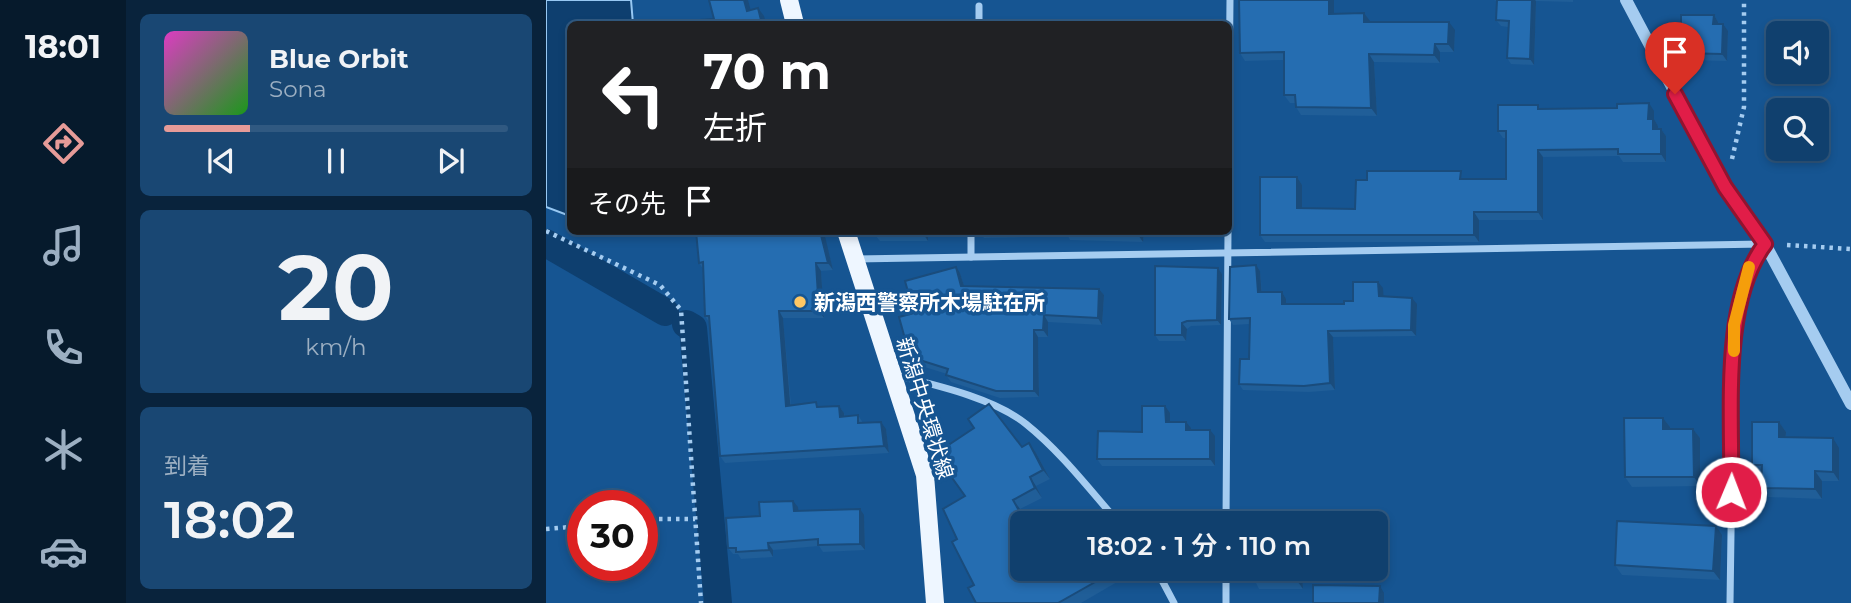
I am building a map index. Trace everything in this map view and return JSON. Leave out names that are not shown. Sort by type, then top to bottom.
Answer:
[{"type":"main road","points":[[789,0],[794,21]]},
{"type":"main road","name":"新潟中央環状線","points":[[847,235],[925,475],[935,603]]},
{"type":"street","points":[[1230,0],[1230,21]]},
{"type":"street","points":[[1626,0],[1725,187],[1765,244],[1851,404]]},
{"type":"street","points":[[979,6],[979,21]]},
{"type":"street","points":[[971,235],[971,257]]},
{"type":"street","points":[[1226,511],[1228,235]]},
{"type":"street","points":[[855,259],[1765,244]]},
{"type":"street","points":[[1730,603],[1734,325],[1751,263],[1765,244]]},
{"type":"street","points":[[891,374],[943,387],[993,406],[1025,423],[1108,511]]},
{"type":"street","points":[[1162,581],[1174,603]]},
{"type":"street","points":[[1226,581],[1226,603]]},
{"type":"path","points":[[1725,187],[1744,107],[1744,0]]},
{"type":"path","points":[[546,231],[660,285],[681,310],[696,496],[701,603]]},
{"type":"path","points":[[1765,244],[1851,249]]},
{"type":"path","points":[[658,519],[695,519]]},
{"type":"path","points":[[546,529],[567,527]]},
{"type":"water","points":[[546,0],[631,0],[633,21],[567,21],[567,215],[546,207]]},
{"type":"building","points":[[709,0],[744,0],[747,11],[758,8],[761,21],[686,21],[714,19]]},
{"type":"building","points":[[1239,0],[1329,0],[1329,14],[1364,13],[1364,22],[1449,22],[1448,44],[1435,44],[1434,55],[1369,54],[1371,108],[1296,107],[1295,95],[1284,95],[1284,52],[1240,53]]},
{"type":"building","points":[[1497,0],[1532,0],[1530,59],[1507,58],[1509,21],[1496,20]]},
{"type":"building","points":[[1681,15],[1714,15],[1713,24],[1723,24],[1722,54],[1681,53]]},
{"type":"building","points":[[1649,103],[1648,119],[1653,119],[1653,129],[1661,129],[1661,154],[1618,154],[1618,149],[1538,150],[1538,212],[1474,212],[1474,235],[1260,235],[1260,177],[1297,177],[1297,208],[1355,209],[1356,180],[1367,180],[1367,171],[1461,171],[1460,179],[1506,179],[1506,131],[1498,131],[1498,105],[1538,105],[1538,109],[1617,108],[1617,104]]},
{"type":"building","points":[[696,235],[821,235],[828,263],[816,263],[819,311],[779,311],[786,406],[816,402],[817,407],[839,406],[840,417],[858,415],[858,423],[881,422],[884,446],[720,456],[709,316],[705,316],[703,262],[699,263]]},
{"type":"building","points":[[1256,265],[1258,292],[1282,292],[1282,304],[1344,304],[1344,301],[1353,301],[1353,282],[1378,282],[1379,296],[1412,298],[1411,330],[1328,331],[1330,383],[1304,386],[1239,384],[1240,359],[1249,359],[1250,318],[1229,319],[1230,267]]},
{"type":"building","points":[[1155,266],[1218,268],[1217,320],[1182,323],[1182,335],[1155,335]]},
{"type":"building","points":[[956,267],[961,286],[1099,289],[1098,318],[1044,315],[1043,330],[1034,330],[1034,391],[996,391],[946,375],[948,369],[910,357],[899,317],[914,313],[905,281]]},
{"type":"building","points":[[989,404],[1022,447],[1029,443],[1043,470],[1030,477],[1035,488],[1013,500],[1019,511],[1010,511],[1010,581],[1097,581],[1058,603],[976,603],[968,588],[974,585],[952,542],[957,539],[943,509],[965,496],[935,454],[974,428],[968,419]]},
{"type":"building","points":[[1142,406],[1165,406],[1166,422],[1186,422],[1186,430],[1210,430],[1210,459],[1097,459],[1098,431],[1142,432]]},
{"type":"building","points":[[1624,418],[1663,418],[1663,429],[1693,429],[1694,477],[1625,477]]},
{"type":"building","points":[[1752,422],[1779,422],[1779,437],[1833,438],[1833,472],[1815,471],[1815,489],[1761,488],[1762,465],[1752,465]]},
{"type":"building","points":[[793,501],[794,511],[860,509],[860,544],[818,545],[818,539],[768,543],[769,550],[736,552],[736,548],[728,548],[726,518],[760,516],[759,502]]},
{"type":"building","points":[[1617,521],[1716,526],[1713,571],[1615,565]]},
{"type":"building","points":[[1255,581],[1298,581],[1298,582]]},
{"type":"building","points":[[1313,585],[1380,586],[1379,603],[1313,603]]},
{"type":"waterway","points":[[546,243],[665,312]]},
{"type":"waterway","points":[[686,324],[693,328],[718,603]]},
{"type":"slow traffic","points":[[1734,351],[1734,325],[1749,267]]},
{"type":"place","name":"新潟西警察所木場駐在所","points":[[800,302]]},
{"type":"route","points":[[1675,94],[1725,187],[1765,244],[1751,263],[1734,325],[1731,492]]}]
